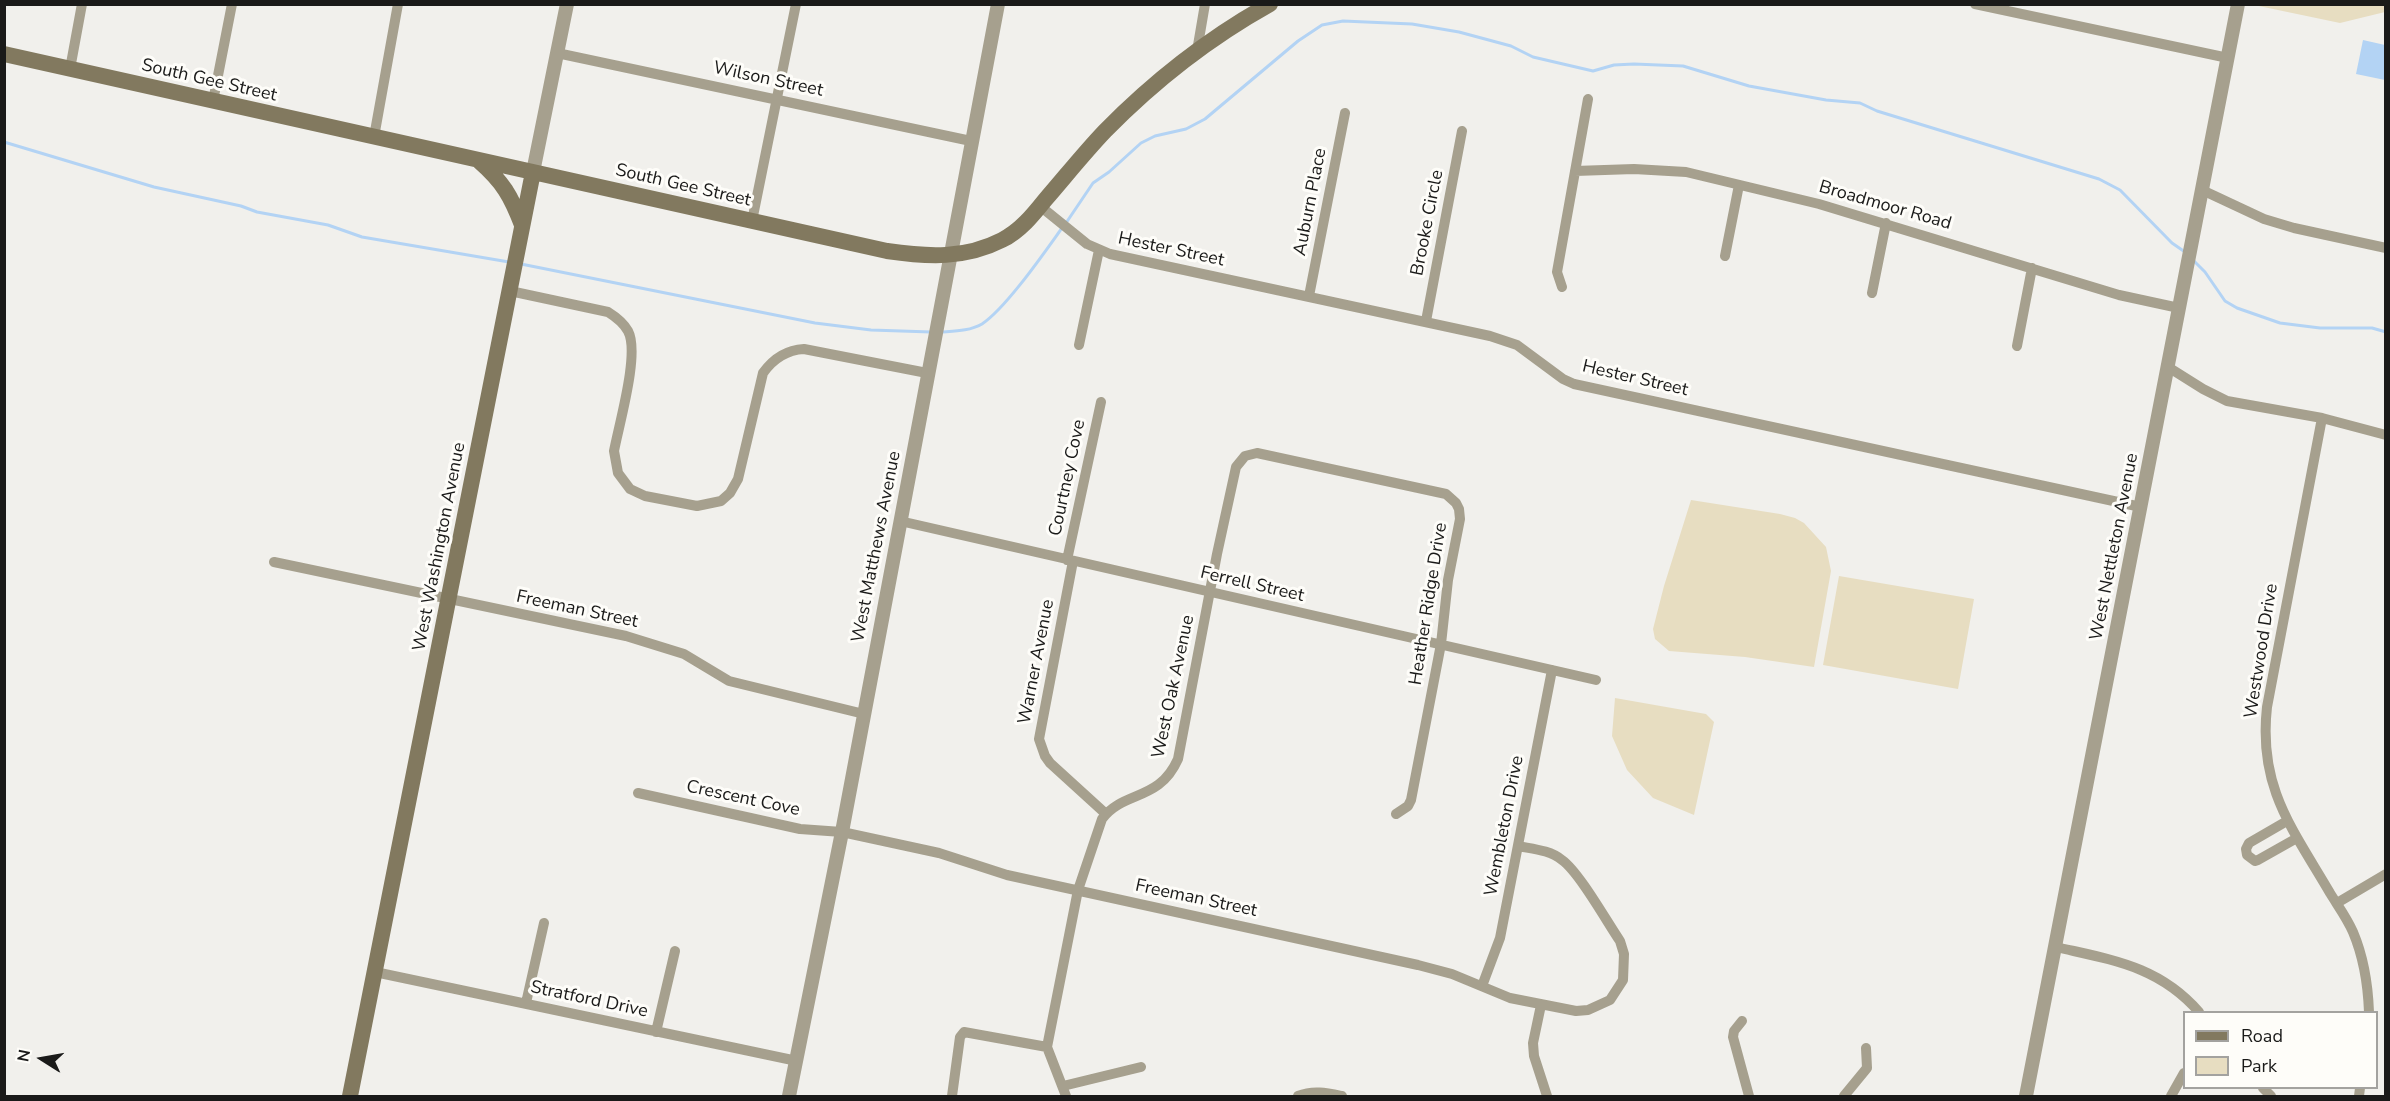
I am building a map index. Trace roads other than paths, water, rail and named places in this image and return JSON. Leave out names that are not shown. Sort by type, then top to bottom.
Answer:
[{"type":"main road","name":"South Gee Street","points":[[4,54],[887,251],[949,256],[976,252],[1005,239],[1026,222],[1046,211],[1104,132],[1148,89],[1235,23],[1270,4]]},
{"type":"main road","points":[[478,160],[498,177],[510,195],[522,226]]},
{"type":"main road","name":"West Washington Avenue","points":[[350,1096],[532,172]]},
{"type":"street","points":[[70,69],[82,4]]},
{"type":"street","points":[[213,101],[232,4]]},
{"type":"street","points":[[374,137],[398,4]]},
{"type":"street","name":"West Washington Avenue","points":[[532,172],[567,4]]},
{"type":"street","points":[[752,221],[796,4]]},
{"type":"street","name":"West Matthews Avenue","points":[[789,1096],[842,832],[937,318],[998,4]]},
{"type":"street","points":[[1197,51],[1205,4]]},
{"type":"street","points":[[1975,4],[2228,58]]},
{"type":"street","name":"West Nettleton Avenue","points":[[2026,1096],[2238,4]]},
{"type":"street","name":"Wilson Street","points":[[557,52],[971,141]]},
{"type":"street","points":[[1562,287],[1557,272],[1588,99]]},
{"type":"street","name":"Auburn Place","points":[[1309,296],[1345,113]]},
{"type":"street","name":"Brooke Circle","points":[[1426,321],[1462,131]]},
{"type":"street","name":"Broadmoor Road","points":[[1575,171],[1634,169],[1673,171],[1739,185],[1819,204],[2118,295],[2179,309]]},
{"type":"street","points":[[1725,256],[1739,185]]},
{"type":"street","points":[[2202,190],[2264,219],[2385,248]]},
{"type":"street","name":"Hester Street","points":[[1046,211],[1077,237],[1100,250],[1480,333],[1517,345],[1563,379],[1574,384],[2141,507]]},
{"type":"street","points":[[1872,293],[1886,223]]},
{"type":"street","points":[[1078,345],[1100,250]]},
{"type":"street","points":[[2017,346],[2032,268]]},
{"type":"street","points":[[510,287],[599,309],[608,312],[623,323],[632,342],[633,351],[614,451],[615,463],[618,473],[630,489],[645,496],[697,506],[709,505],[730,494],[738,479],[759,381],[770,362],[787,352],[804,349],[927,373]]},
{"type":"street","points":[[2168,367],[2203,389],[2228,401],[2322,418],[2385,435]]},
{"type":"street","name":"Courtney Cove","points":[[1070,561],[1101,402]]},
{"type":"street","name":"Westwood Drive","points":[[2322,418],[2265,722],[2265,742],[2270,777],[2279,804],[2348,922],[2360,951],[2369,1011]]},
{"type":"street","name":"Heather Ridge Drive","points":[[1245,456],[1257,453],[1449,495],[1459,509],[1460,519],[1448,580],[1441,644],[1411,800],[1408,806],[1396,814]]},
{"type":"street","name":"West Oak Avenue","points":[[1106,814],[1113,808],[1154,790],[1174,770],[1179,759],[1217,554],[1236,467],[1245,456]]},
{"type":"street","name":"Ferrell Street","points":[[900,521],[1596,680]]},
{"type":"street","name":"Warner Avenue","points":[[1070,561],[1039,739],[1050,763],[1106,814]]},
{"type":"street","name":"Freeman Street","points":[[274,562],[626,636],[684,654],[716,675],[737,684],[864,714]]},
{"type":"street","name":"Wembleton Drive","points":[[1482,987],[1500,938],[1552,670]]},
{"type":"street","name":"Crescent Cove","points":[[638,793],[800,830],[842,832]]},
{"type":"street","points":[[1106,814],[1102,819],[1078,890],[1047,1047],[1065,1091],[1141,1067]]},
{"type":"street","points":[[2287,820],[2249,843],[2246,849],[2247,855],[2255,861],[2258,860],[2297,838]]},
{"type":"street","name":"Freeman Street","points":[[842,832],[939,853],[1007,875],[1418,964],[1452,974],[1510,998],[1541,1005],[1575,1011],[1588,1010],[1610,1000],[1623,980],[1624,954],[1620,941],[1573,870],[1563,860],[1547,852],[1518,846]]},
{"type":"street","points":[[2337,903],[2385,874]]},
{"type":"street","points":[[526,1003],[544,923]]},
{"type":"street","points":[[2055,947],[2123,962],[2143,969],[2170,986],[2198,1011]]},
{"type":"street","points":[[657,1032],[675,951]]},
{"type":"street","name":"Stratford Drive","points":[[375,972],[797,1061]]},
{"type":"street","points":[[1541,1005],[1533,1043],[1534,1056],[1547,1096]]},
{"type":"street","points":[[1742,1021],[1734,1031],[1733,1037],[1749,1096]]},
{"type":"street","points":[[952,1096],[960,1037],[964,1032],[1047,1047]]},
{"type":"street","points":[[1844,1096],[1867,1068],[1866,1048]]},
{"type":"street","points":[[2171,1096],[2183,1075]]},
{"type":"street","points":[[1298,1096],[1320,1092],[1342,1096]]},
{"type":"water","points":[[2363,40],[2385,45],[2385,80],[2356,74]]},
{"type":"waterway","points":[[1066,223],[1093,183],[1141,143],[1155,136],[1186,129],[1205,119],[1298,41],[1322,25],[1343,21],[1412,24],[1459,32],[1511,46],[1533,57],[1593,71],[1614,65],[1683,66],[1749,86],[1826,100],[1860,103],[1877,111],[2099,179],[2120,190],[2172,243],[2185,252]]},
{"type":"waterway","points":[[4,142],[154,187],[241,206],[257,212],[328,225],[362,237],[509,262]]},
{"type":"waterway","points":[[941,332],[972,328],[992,316],[1024,279],[1062,228]]},
{"type":"waterway","points":[[2194,261],[2205,272],[2225,301],[2237,308],[2280,323],[2320,328],[2372,328],[2386,332]]},
{"type":"waterway","points":[[521,264],[815,323],[871,330],[931,332]]}]
